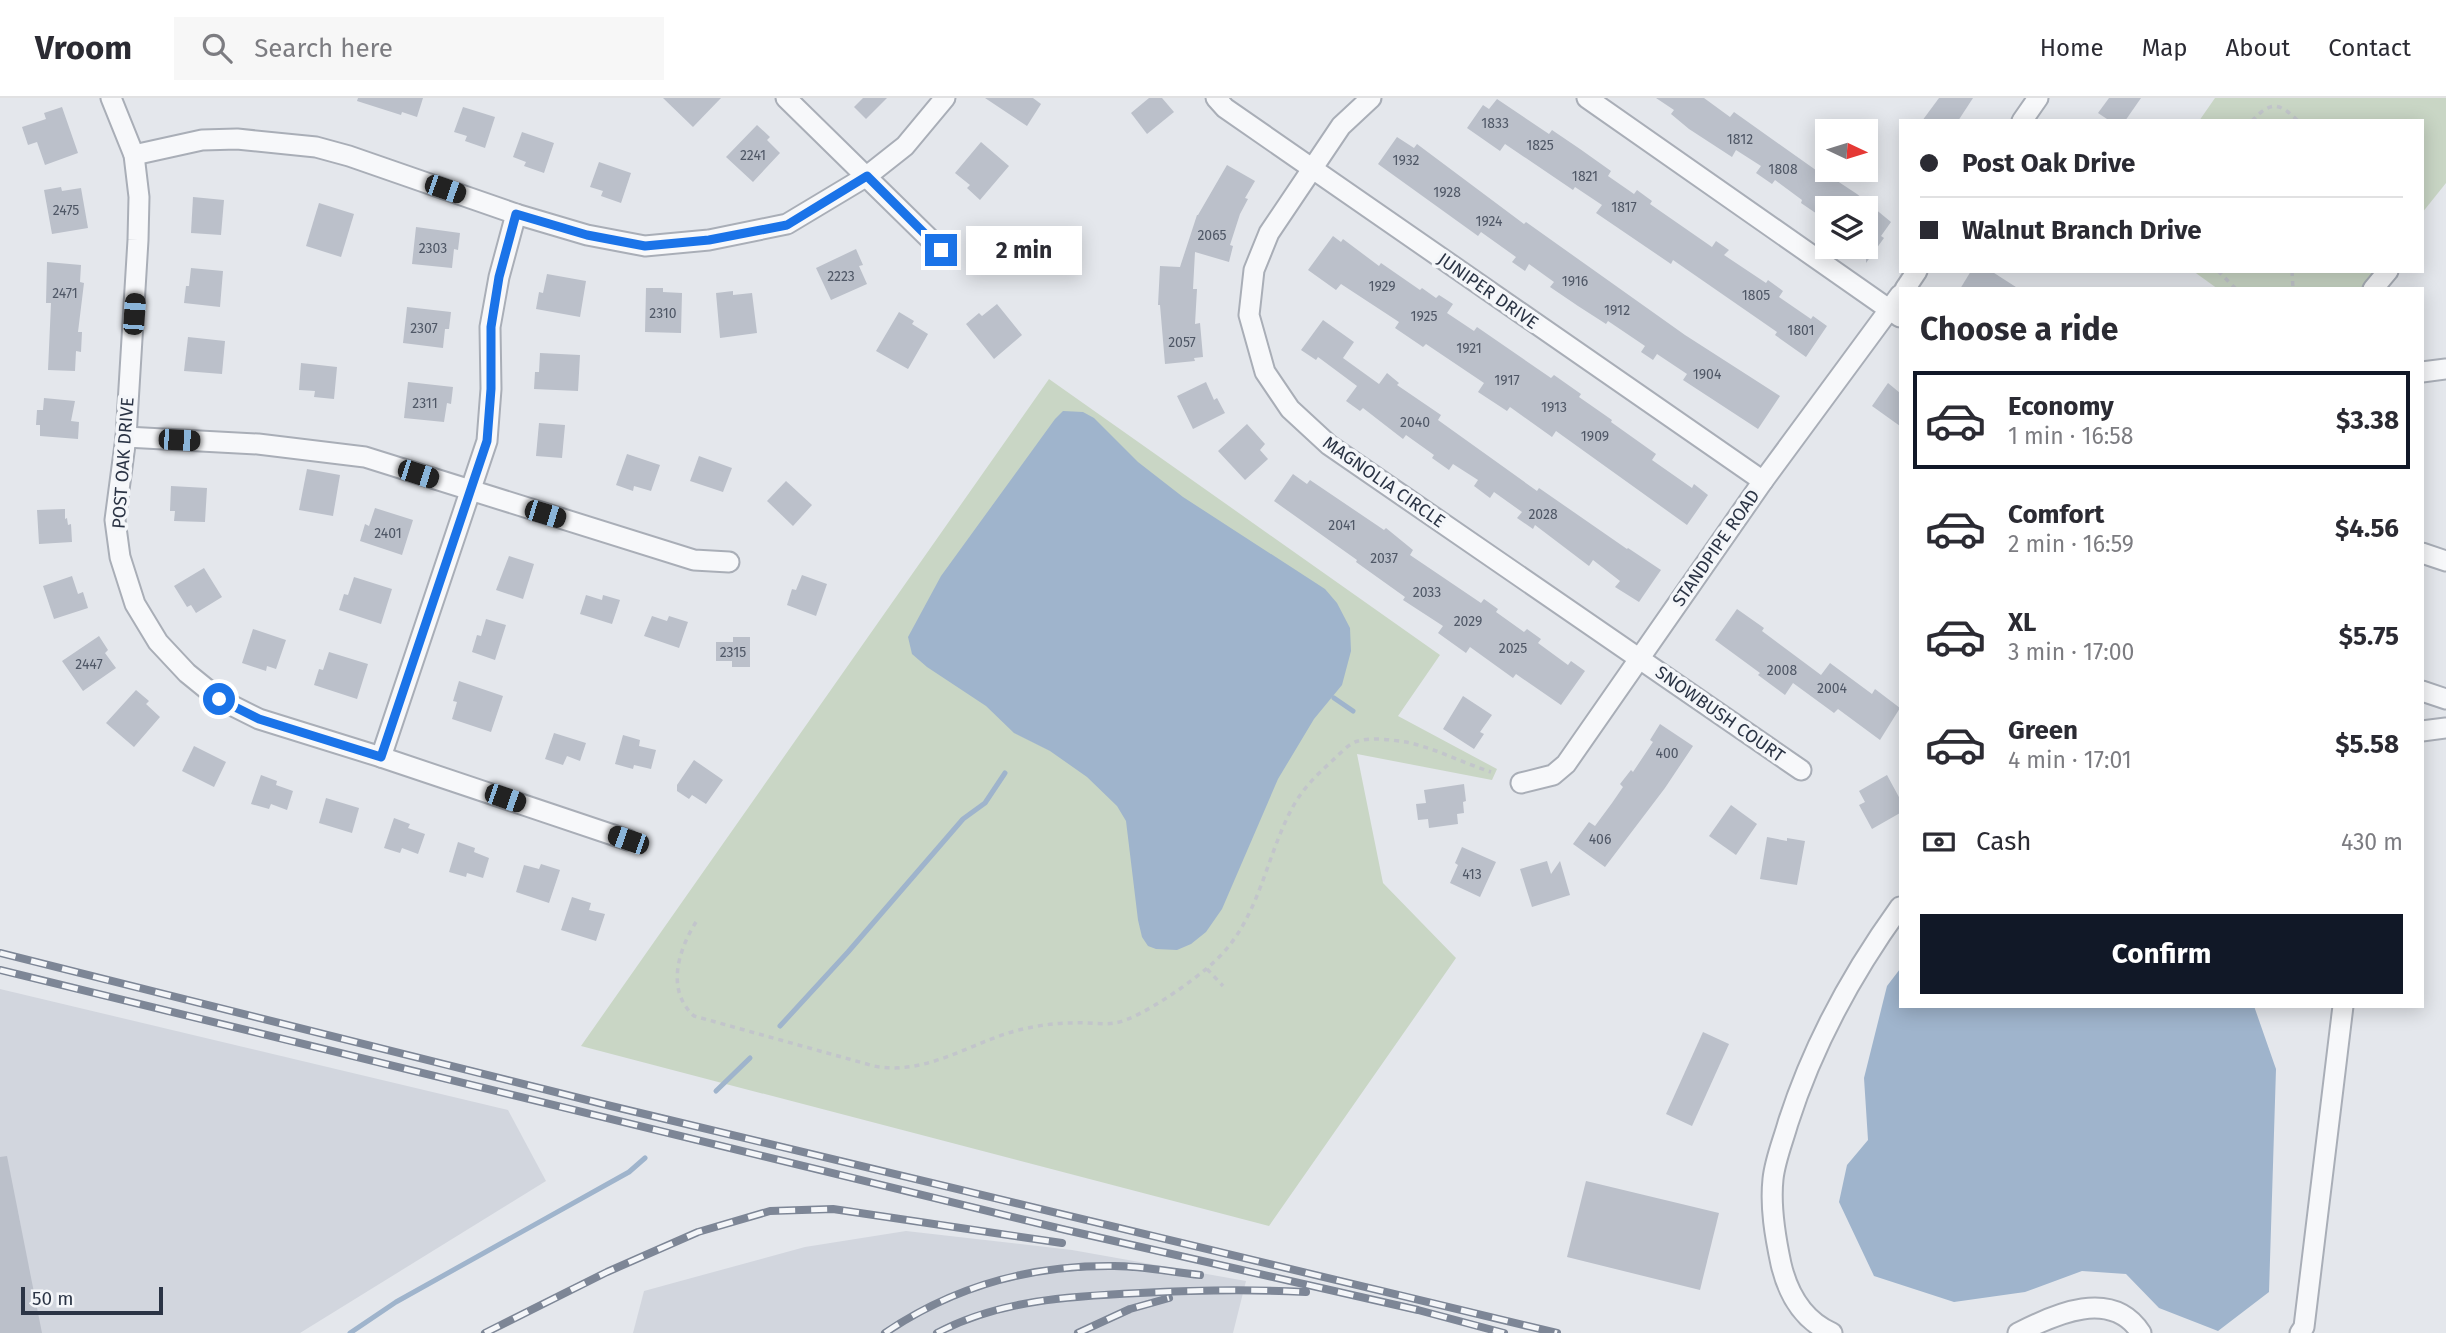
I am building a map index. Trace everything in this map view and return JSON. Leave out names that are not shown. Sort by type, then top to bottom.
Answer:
[{"type":"street","name":"POST OAK DRIVE","points":[[111,98],[134,155],[139,197],[126,437],[115,520],[120,557],[135,604],[158,642],[187,673],[219,699],[259,719],[628,840]]},
{"type":"street","points":[[786,98],[941,250]]},
{"type":"street","points":[[134,155],[202,140],[237,138],[316,147],[516,214],[587,235],[645,246],[709,240],[787,225],[867,176],[905,146],[945,98]]},
{"type":"street","name":"JUNIPER DRIVE","points":[[1216,98],[1225,108],[1312,169],[1763,481]]},
{"type":"street","name":"MAGNOLIA CIRCLE","points":[[1371,98],[1340,126],[1269,233],[1254,270],[1249,315],[1265,372],[1290,410],[1329,446],[1639,658]]},
{"type":"street","points":[[1587,98],[1897,308]]},
{"type":"street","points":[[2023,119],[2038,98]]},
{"type":"street","points":[[381,757],[487,441],[491,389],[491,327],[499,277],[516,214]]},
{"type":"street","points":[[2376,287],[2386,273]]},
{"type":"street","name":"STANDPIPE ROAD","points":[[1521,783],[1553,775],[1566,764],[1763,481],[1897,308]]},
{"type":"street","points":[[2424,372],[2446,369]]},
{"type":"street","points":[[126,437],[258,444],[365,457],[694,560],[729,562]]},
{"type":"street","points":[[2424,553],[2446,561]]},
{"type":"street","name":"SNOWBUSH COURT","points":[[1639,658],[1801,770]]},
{"type":"street","points":[[2424,692],[2446,699]]},
{"type":"street","points":[[2424,731],[2446,728]]},
{"type":"street","points":[[1832,1333],[1806,1315],[1792,1298],[1777,1246],[1773,1178],[1800,1088],[1821,1040],[1851,983],[1899,909]]},
{"type":"street","points":[[2300,1333],[2304,1327],[2343,1008]]},
{"type":"street","points":[[2018,1333],[2068,1310],[2087,1307],[2105,1309],[2123,1316],[2135,1324],[2141,1333]]},
{"type":"path","points":[[2254,119],[2265,109],[2276,106],[2283,107],[2296,119]]},
{"type":"path","points":[[2220,273],[2234,287]]},
{"type":"path","points":[[696,922],[682,949],[677,975],[682,1001],[692,1014],[856,1062],[891,1069],[932,1063],[1001,1035],[1030,1027],[1061,1023],[1119,1022],[1168,996],[1207,969],[1221,956],[1242,927],[1268,870],[1288,816],[1301,792],[1353,742],[1405,742],[1491,772]]},
{"type":"path","points":[[1207,969],[1223,986]]},
{"type":"shaded area","points":[[0,989],[508,1110],[546,1181],[300,1333],[0,1333]]},
{"type":"shaded area","points":[[906,1231],[1072,1250],[1246,1281],[1233,1333],[633,1333],[644,1291],[805,1247]]},
{"type":"green space","points":[[2215,98],[2446,98],[2446,183],[2424,210],[2424,119],[2200,119]]},
{"type":"green space","points":[[2196,273],[2373,273],[2363,287],[2215,287]]},
{"type":"green space","points":[[1049,379],[1440,655],[1398,716],[1497,769],[1492,780],[1357,754],[1383,883],[1456,958],[1269,1226],[581,1046]]},
{"type":"water","points":[[1063,411],[1083,412],[1094,418],[1138,462],[1183,497],[1325,589],[1337,603],[1350,628],[1351,651],[1342,685],[1314,719],[1278,779],[1222,909],[1206,932],[1191,944],[1177,950],[1156,949],[1148,946],[1142,937],[1126,821],[1117,806],[1087,777],[1050,751],[1014,733],[986,706],[927,667],[912,654],[908,637],[941,576]]},
{"type":"water","points":[[1899,970],[1899,1008],[2255,1008],[2276,1069],[2269,1292],[2218,1331],[2159,1308],[2126,1274],[2082,1271],[2025,1292],[1954,1302],[1874,1276],[1839,1202],[1847,1165],[1868,1140],[1864,1078],[1887,986]]},
{"type":"building","points":[[358,98],[423,98],[417,117],[402,112],[401,115],[357,101]]},
{"type":"building","points":[[663,98],[721,98],[693,127]]},
{"type":"building","points":[[863,98],[887,98],[866,119],[854,107]]},
{"type":"building","points":[[985,98],[1033,98],[1041,104],[1027,126]]},
{"type":"building","points":[[1149,98],[1162,98],[1174,112],[1147,134],[1131,113]]},
{"type":"building","points":[[1656,98],[1704,98],[1730,117],[1734,112],[1815,169],[1815,182],[1839,182],[1859,196],[1815,196],[1815,213],[1775,180],[1772,184],[1756,173],[1761,166],[1736,150],[1732,157],[1689,129],[1671,114],[1674,110]]},
{"type":"building","points":[[1939,98],[1973,98],[1959,119],[1923,119]]},
{"type":"building","points":[[2109,98],[2141,98],[2126,119],[2107,119],[2098,113]]},
{"type":"building","points":[[1497,99],[1549,134],[1552,130],[1580,149],[1611,171],[1608,176],[1634,194],[1637,190],[1652,201],[1650,204],[1712,247],[1716,241],[1729,250],[1724,255],[1766,283],[1768,280],[1783,291],[1779,297],[1811,319],[1813,316],[1827,326],[1806,357],[1775,335],[1777,332],[1673,260],[1671,264],[1596,213],[1602,205],[1575,187],[1573,190],[1505,144],[1500,151],[1467,128],[1483,105],[1489,109]]},
{"type":"building","points":[[62,107],[78,153],[45,165],[37,142],[28,145],[22,127],[46,119],[44,113]]},
{"type":"building","points":[[463,107],[495,117],[485,148],[465,141],[467,136],[454,132]]},
{"type":"building","points":[[757,125],[770,137],[767,140],[780,153],[753,182],[726,157]]},
{"type":"building","points":[[522,132],[554,143],[544,173],[524,166],[526,162],[513,157]]},
{"type":"building","points":[[1397,137],[1414,148],[1417,144],[1524,224],[1526,222],[1685,335],[1780,396],[1758,429],[1683,380],[1687,374],[1657,354],[1653,360],[1641,352],[1645,346],[1550,287],[1554,282],[1529,264],[1525,271],[1512,262],[1516,257],[1481,232],[1478,236],[1378,164]]},
{"type":"building","points":[[981,142],[1009,166],[980,200],[967,188],[970,185],[955,173]]},
{"type":"building","points":[[599,162],[631,173],[621,203],[601,196],[603,191],[590,187]]},
{"type":"building","points":[[1227,165],[1255,181],[1245,198],[1248,199],[1230,245],[1233,246],[1229,262],[1195,252],[1195,324],[1200,323],[1203,357],[1194,358],[1195,361],[1165,364],[1158,305],[1160,266],[1180,267],[1197,215]]},
{"type":"building","points":[[61,187],[62,191],[81,188],[88,228],[52,234],[44,190]]},
{"type":"building","points":[[193,197],[224,200],[221,235],[191,233]]},
{"type":"building","points":[[319,203],[354,214],[341,257],[306,246]]},
{"type":"building","points":[[1878,211],[1891,222],[1881,236],[1884,238],[1878,246]]},
{"type":"building","points":[[416,227],[460,233],[458,250],[454,249],[452,268],[412,264]]},
{"type":"building","points":[[1015,230],[1055,233],[1052,270],[1008,266],[1010,248],[1014,249]]},
{"type":"building","points":[[1333,236],[1341,242],[1343,239],[1379,266],[1381,263],[1420,290],[1422,288],[1436,298],[1439,295],[1453,304],[1447,313],[1474,331],[1477,327],[1551,378],[1554,375],[1581,394],[1579,397],[1612,420],[1611,422],[1656,454],[1652,460],[1692,488],[1694,484],[1708,495],[1687,525],[1556,431],[1552,437],[1510,407],[1507,411],[1478,392],[1484,383],[1426,344],[1423,347],[1395,328],[1399,322],[1341,284],[1336,290],[1308,270]]},
{"type":"building","points":[[856,249],[863,265],[859,266],[867,284],[831,300],[816,268]]},
{"type":"building","points":[[47,262],[81,265],[80,282],[84,283],[78,332],[82,332],[81,352],[76,351],[75,371],[48,370],[51,303],[46,303]]},
{"type":"building","points":[[191,268],[223,271],[220,307],[184,303]]},
{"type":"building","points":[[1970,273],[1994,273],[2016,287],[1961,287]]},
{"type":"building","points":[[547,274],[586,281],[580,317],[536,309],[539,292],[543,293]]},
{"type":"building","points":[[646,288],[663,288],[663,292],[682,293],[681,333],[645,332]]},
{"type":"building","points":[[733,291],[733,295],[752,293],[757,333],[720,338],[716,293]]},
{"type":"building","points":[[997,304],[1022,335],[994,359],[966,324],[979,313],[982,316]]},
{"type":"building","points":[[407,307],[451,312],[449,329],[445,329],[443,348],[403,343]]},
{"type":"building","points":[[899,312],[928,334],[908,369],[876,351]]},
{"type":"building","points":[[1323,320],[1354,342],[1343,358],[1379,384],[1387,373],[1399,383],[1397,385],[1441,415],[1438,420],[1537,491],[1539,488],[1661,570],[1639,602],[1615,587],[1620,581],[1593,560],[1589,566],[1535,525],[1533,529],[1517,518],[1522,512],[1494,492],[1490,498],[1474,486],[1478,480],[1453,464],[1449,470],[1432,458],[1434,455],[1406,435],[1403,439],[1363,408],[1360,411],[1346,401],[1357,386],[1318,357],[1316,360],[1301,350]]},
{"type":"building","points":[[188,337],[225,341],[222,374],[184,371]]},
{"type":"building","points":[[540,353],[580,355],[578,391],[534,389],[535,372],[539,372]]},
{"type":"building","points":[[301,363],[337,367],[334,399],[314,397],[315,391],[299,390]]},
{"type":"building","points":[[408,382],[453,387],[451,404],[447,403],[444,422],[404,418]]},
{"type":"building","points":[[1206,382],[1214,400],[1217,398],[1225,413],[1193,429],[1177,396]]},
{"type":"building","points":[[1888,383],[1899,392],[1899,425],[1872,406]]},
{"type":"building","points":[[44,398],[75,401],[71,421],[79,422],[78,439],[40,436],[40,425],[36,425],[37,410],[43,410]]},
{"type":"building","points":[[539,423],[565,425],[562,458],[536,456]]},
{"type":"building","points":[[1247,424],[1265,444],[1260,450],[1268,459],[1245,480],[1218,451]]},
{"type":"building","points":[[627,454],[660,465],[651,491],[634,486],[633,491],[616,485]]},
{"type":"building","points":[[699,456],[732,468],[723,492],[690,481]]},
{"type":"building","points":[[307,469],[340,475],[333,516],[299,510]]},
{"type":"building","points":[[1293,474],[1307,484],[1310,480],[1384,530],[1386,528],[1413,550],[1410,555],[1481,603],[1484,599],[1498,609],[1496,612],[1524,632],[1527,629],[1541,639],[1538,643],[1568,665],[1571,661],[1585,671],[1561,705],[1516,674],[1513,678],[1470,647],[1466,653],[1438,633],[1443,626],[1403,600],[1405,597],[1356,562],[1357,560],[1274,501]]},
{"type":"building","points":[[786,481],[812,505],[793,526],[767,501]]},
{"type":"building","points":[[171,486],[207,488],[205,522],[174,521],[175,511],[170,511]]},
{"type":"building","points":[[375,508],[413,520],[402,555],[360,541],[365,524],[369,526]]},
{"type":"building","points":[[65,509],[65,519],[67,518],[68,525],[71,524],[72,542],[39,544],[37,510]]},
{"type":"building","points":[[509,556],[534,564],[523,599],[496,590]]},
{"type":"building","points":[[204,568],[222,597],[196,613],[191,605],[187,607],[174,586]]},
{"type":"building","points":[[802,575],[827,584],[816,616],[787,605],[792,589],[796,590]]},
{"type":"building","points":[[72,576],[78,594],[83,592],[88,608],[54,619],[43,586]]},
{"type":"building","points":[[354,577],[392,589],[381,624],[339,610]]},
{"type":"building","points":[[586,595],[602,600],[603,595],[620,600],[612,624],[580,614]]},
{"type":"building","points":[[1737,609],[1821,675],[1830,663],[1872,694],[1875,689],[1899,710],[1880,740],[1838,709],[1834,713],[1793,683],[1785,695],[1715,640]]},
{"type":"building","points":[[652,616],[667,621],[669,616],[688,622],[679,648],[644,636]]},
{"type":"building","points":[[486,619],[506,625],[495,660],[472,652]]},
{"type":"building","points":[[253,629],[286,640],[276,669],[267,666],[266,671],[242,663]]},
{"type":"building","points":[[99,636],[108,650],[105,653],[116,668],[83,691],[62,661]]},
{"type":"building","points":[[733,637],[750,637],[750,667],[732,667],[732,661],[716,661],[716,642],[733,642]]},
{"type":"building","points":[[329,652],[368,664],[357,699],[314,685]]},
{"type":"building","points":[[459,681],[503,696],[491,732],[452,719],[457,702],[453,701]]},
{"type":"building","points":[[136,690],[149,701],[146,704],[160,717],[134,747],[106,723]]},
{"type":"building","points":[[1463,696],[1492,715],[1480,732],[1484,734],[1474,749],[1443,729]]},
{"type":"building","points":[[1660,724],[1693,746],[1605,867],[1573,844],[1589,822],[1595,826],[1612,803],[1623,787],[1620,784],[1631,770],[1633,772],[1653,742],[1650,740]]},
{"type":"building","points":[[554,733],[586,743],[580,761],[567,756],[563,765],[545,759]]},
{"type":"building","points":[[623,735],[640,740],[639,746],[656,750],[651,769],[634,765],[633,769],[615,764]]},
{"type":"building","points":[[194,746],[226,762],[214,787],[182,771]]},
{"type":"building","points":[[694,760],[723,780],[706,804],[692,795],[689,799],[677,791],[677,785]]},
{"type":"building","points":[[261,775],[277,781],[276,785],[293,791],[287,810],[271,804],[269,809],[251,804]]},
{"type":"building","points":[[1887,775],[1899,797],[1899,814],[1872,829],[1859,805],[1865,802],[1859,791]]},
{"type":"building","points":[[1464,784],[1466,801],[1463,802],[1464,813],[1457,814],[1458,824],[1429,828],[1428,819],[1418,820],[1416,804],[1426,803],[1424,790]]},
{"type":"building","points":[[326,798],[359,808],[352,833],[319,823]]},
{"type":"building","points":[[1731,805],[1757,824],[1736,855],[1709,836]]},
{"type":"building","points":[[394,818],[410,824],[408,828],[425,834],[418,854],[402,848],[400,853],[384,848]]},
{"type":"building","points":[[1767,837],[1805,841],[1797,885],[1760,879]]},
{"type":"building","points":[[458,842],[475,848],[474,852],[489,858],[483,878],[467,873],[466,877],[449,872]]},
{"type":"building","points":[[1462,847],[1496,862],[1480,897],[1450,883]]},
{"type":"building","points":[[1547,861],[1551,874],[1560,861],[1570,895],[1532,907],[1520,869]]},
{"type":"building","points":[[541,864],[560,870],[549,903],[516,892],[524,865],[539,869]]},
{"type":"building","points":[[572,897],[591,903],[589,910],[605,914],[596,941],[561,930]]},
{"type":"building","points":[[1703,1032],[1729,1044],[1692,1126],[1666,1114]]},
{"type":"building","points":[[7,1156],[42,1333],[0,1333],[0,1157]]},
{"type":"building","points":[[1586,1181],[1719,1213],[1700,1290],[1567,1257]]},
{"type":"waterway","points":[[1334,698],[1353,711]]},
{"type":"waterway","points":[[780,1026],[963,819],[985,803],[1005,773]]},
{"type":"waterway","points":[[716,1091],[750,1058]]},
{"type":"waterway","points":[[350,1333],[396,1302],[629,1172],[645,1158]]},
{"type":"railway","points":[[0,953],[611,1106],[1557,1333]]},
{"type":"railway","points":[[0,970],[1066,1230],[1418,1310],[1504,1333]]},
{"type":"railway","points":[[485,1333],[607,1272],[698,1232],[770,1211],[833,1209],[1062,1243]]},
{"type":"railway","points":[[885,1333],[911,1317],[966,1291],[1023,1274],[1053,1269],[1114,1266],[1200,1275]]},
{"type":"railway","points":[[937,1333],[985,1313],[1062,1298],[1202,1291],[1306,1292]]},
{"type":"railway","points":[[1078,1333],[1130,1309],[1169,1298]]},
{"type":"route","points":[[219,699],[259,719],[381,757],[487,441],[491,389],[491,327],[499,277],[516,214],[587,235],[645,246],[709,240],[787,225],[867,176],[941,250]]}]
